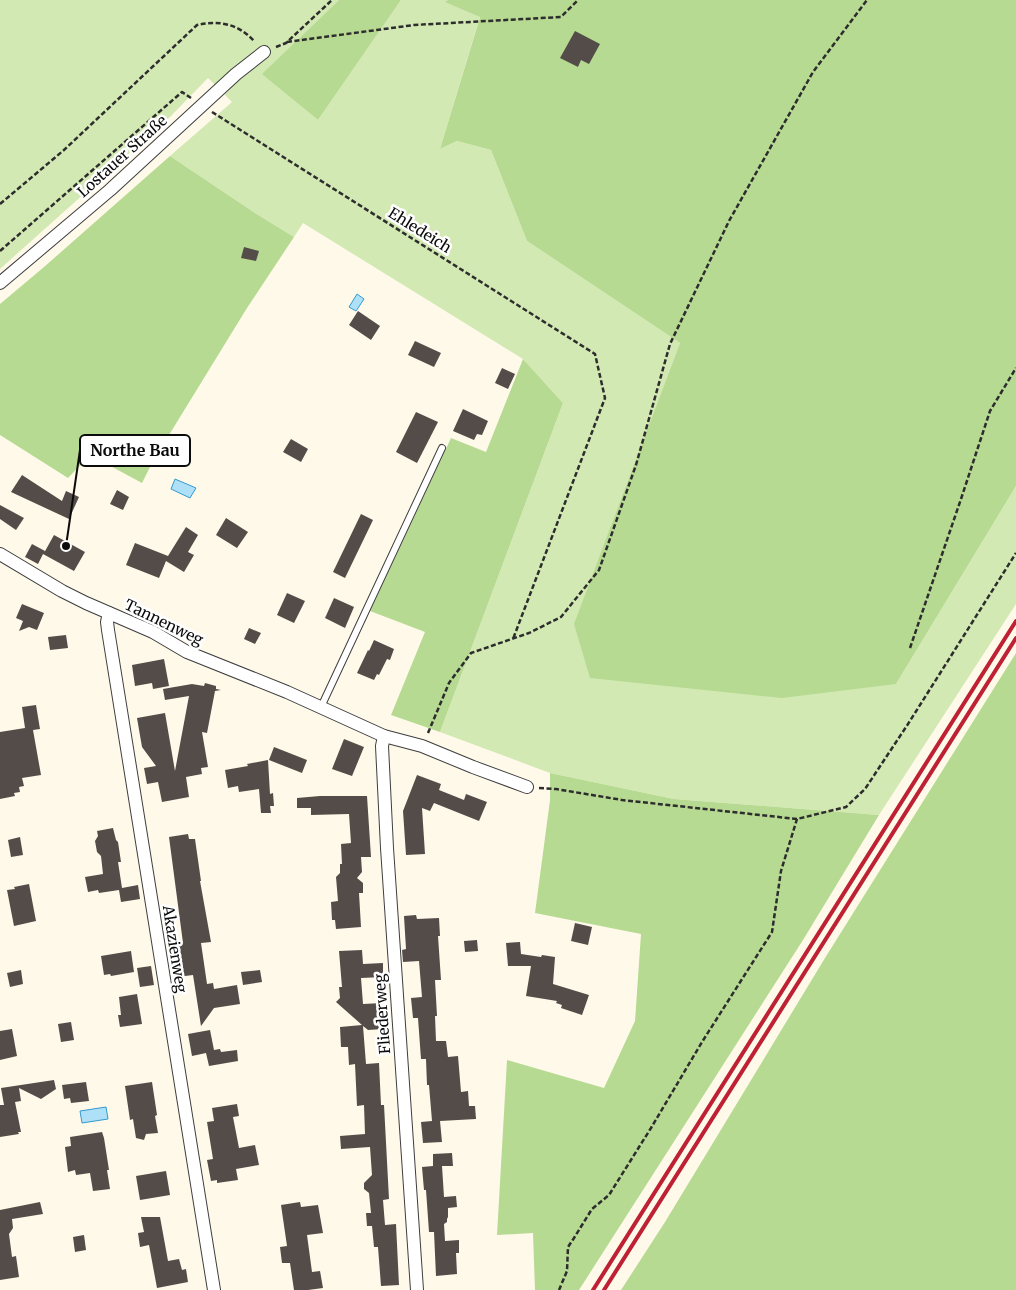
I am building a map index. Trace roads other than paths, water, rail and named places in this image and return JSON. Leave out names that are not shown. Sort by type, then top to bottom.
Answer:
[{"type":"street","name":"Lostauer Straße","points":[[0,284],[110,190],[200,106],[264,52]]},
{"type":"street","name":"Tannenweg","points":[[0,554],[62,591],[109,614],[153,632],[188,652],[287,692],[384,736],[422,746],[528,787]]},
{"type":"street","name":"Akazienweg","points":[[109,614],[107,622],[109,639],[214,1290]]},
{"type":"street","name":"Fliederweg","points":[[384,736],[382,746],[387,848],[417,1290]]},
{"type":"lane","points":[[321,707],[442,448]]},
{"type":"water","points":[[357,294],[364,299],[356,311],[349,307]]},
{"type":"water","points":[[175,479],[196,488],[190,498],[171,489]]},
{"type":"water","points":[[106,1107],[108,1119],[82,1123],[80,1111]]},
{"type":"railway","points":[[593,1290],[1016,621]]},
{"type":"railway","points":[[604,1290],[1016,638]]},
{"type":"place","name":"Northe Bau","points":[[66,546]]}]
